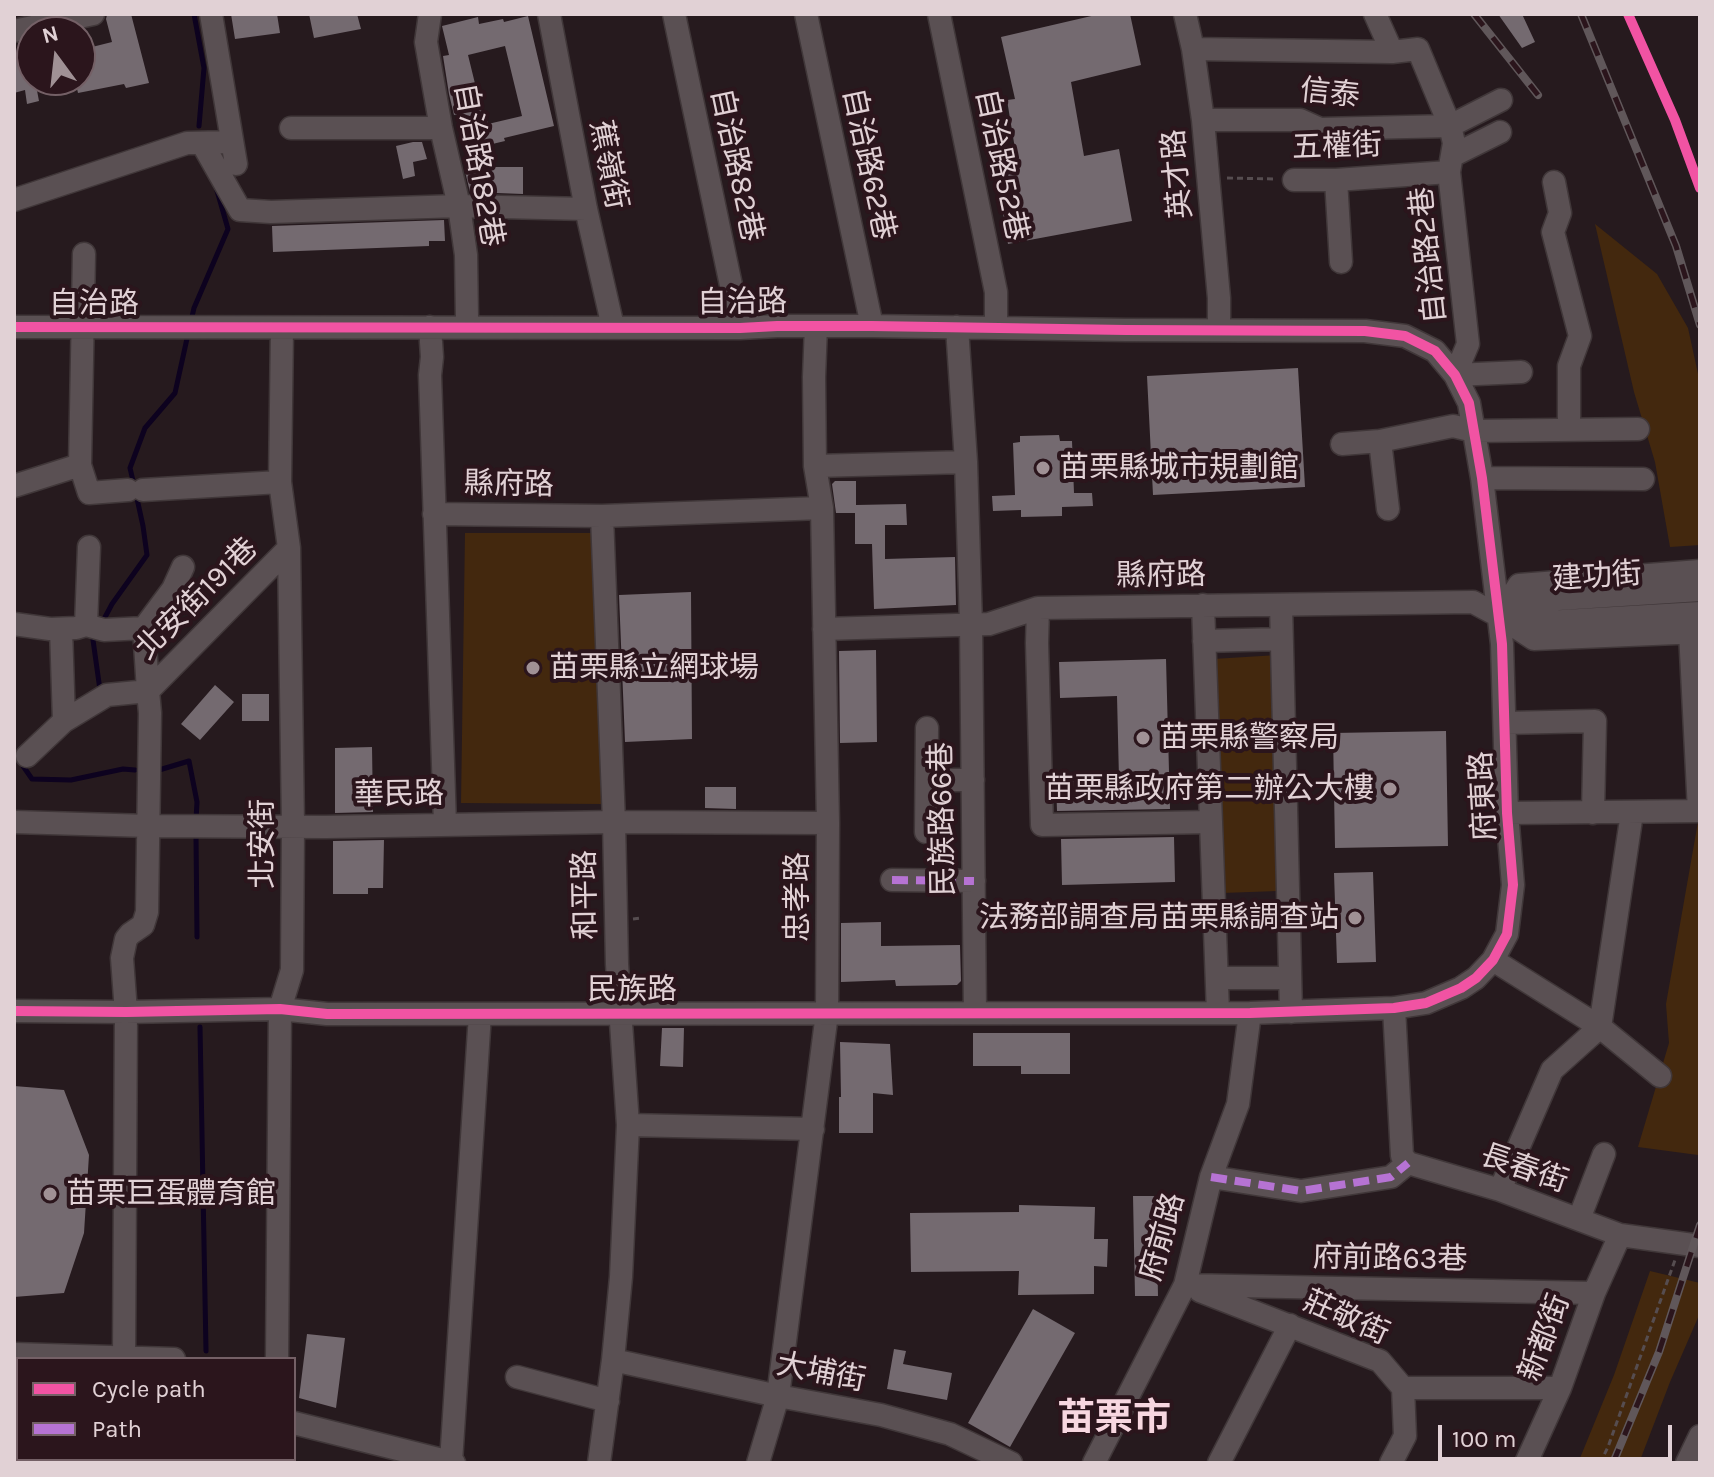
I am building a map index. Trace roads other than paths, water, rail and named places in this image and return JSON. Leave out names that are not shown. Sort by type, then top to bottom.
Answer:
[{"type":"street","points":[[72,16],[93,14]]},
{"type":"street","points":[[211,14],[236,164]]},
{"type":"street","name":"自治路182巷","points":[[430,14],[426,42],[459,206],[466,255],[469,327]]},
{"type":"street","name":"蕉嶺街","points":[[549,14],[586,209],[613,327]]},
{"type":"street","name":"自治路82巷","points":[[674,14],[740,328]]},
{"type":"street","name":"自治路62巷","points":[[806,14],[872,326]]},
{"type":"street","name":"自治路52巷","points":[[939,14],[996,292],[996,328]]},
{"type":"street","name":"英才路","points":[[1185,14],[1203,120],[1219,298],[1219,330]]},
{"type":"street","points":[[1375,14],[1392,52]]},
{"type":"street","name":"信泰","points":[[1193,49],[1392,52],[1418,49],[1450,126],[1320,129],[1300,120],[1203,120]]},
{"type":"street","points":[[1450,126],[1501,100]]},
{"type":"street","name":"自治路2巷","points":[[1450,126],[1454,143],[1450,164],[1468,344],[1455,375]]},
{"type":"street","points":[[291,128],[441,128]]},
{"type":"street","points":[[1450,164],[1500,132]]},
{"type":"street","points":[[14,200],[195,143],[231,142]]},
{"type":"street","points":[[195,143],[240,210],[271,212],[459,206],[586,209]]},
{"type":"street","name":"五權街","points":[[1294,180],[1336,180],[1450,164]]},
{"type":"street","points":[[1336,180],[1341,262]]},
{"type":"street","points":[[1554,182],[1560,213],[1553,232],[1580,336],[1569,366],[1569,430]]},
{"type":"street","points":[[84,254],[80,465],[89,493],[280,482]]},
{"type":"street","name":"忠孝路","points":[[758,1463],[778,1396],[827,1013],[828,823],[822,508],[815,466],[816,326]]},
{"type":"street","name":"自治路","points":[[14,327],[872,326],[1365,331],[1405,336],[1435,351],[1455,375]]},
{"type":"street","points":[[430,327],[445,824]]},
{"type":"street","name":"民族路66巷","points":[[957,327],[966,462],[971,625],[975,1012]]},
{"type":"street","name":"北安街","points":[[277,1357],[280,1009],[292,970],[293,826],[289,548],[280,482],[282,328]]},
{"type":"street","points":[[1455,375],[1521,372]]},
{"type":"street","name":"府東路","points":[[1250,1013],[1394,1008],[1426,1003],[1476,978],[1493,960],[1507,934],[1513,885],[1507,813],[1502,644],[1474,431],[1469,403],[1455,375]]},
{"type":"street","points":[[1342,444],[1380,441],[1453,426],[1474,431],[1638,429]]},
{"type":"street","points":[[1380,441],[1388,509]]},
{"type":"street","points":[[815,466],[966,462]]},
{"type":"street","points":[[14,486],[80,465]]},
{"type":"street","points":[[1482,478],[1643,479]]},
{"type":"street","name":"縣府路","points":[[434,514],[602,516],[822,508]]},
{"type":"street","name":"和平路","points":[[599,1463],[621,1277],[628,1125],[620,1014],[602,516]]},
{"type":"street","points":[[89,547],[95,627]]},
{"type":"street","name":"北安街191巷","points":[[148,691],[289,548]]},
{"type":"street","points":[[144,628],[173,589],[183,567]]},
{"type":"street","points":[[1499,616],[1519,585],[1700,571]]},
{"type":"street","points":[[1499,616],[1524,605],[1559,599],[1700,590]]},
{"type":"street","name":"建功街","points":[[1499,616],[1527,611],[1700,600]]},
{"type":"street","name":"縣府路","points":[[824,629],[989,624],[1038,608],[1473,602],[1499,616],[1546,622],[1697,626]]},
{"type":"street","points":[[1203,605],[1218,1013]]},
{"type":"street","points":[[1281,605],[1291,1012]]},
{"type":"street","points":[[1038,608],[1042,825],[1211,822]]},
{"type":"street","name":"北安街191巷","points":[[14,624],[61,629],[144,628],[150,713],[147,912],[143,925],[126,939],[122,958],[126,1012],[124,1357]]},
{"type":"street","points":[[1507,813],[1699,811],[1697,626]]},
{"type":"street","points":[[61,629],[64,721]]},
{"type":"street","points":[[1204,641],[1281,639]]},
{"type":"street","points":[[27,756],[64,721],[107,695],[148,691]]},
{"type":"street","points":[[1505,723],[1595,721],[1593,813]]},
{"type":"street","points":[[926,832],[927,728]]},
{"type":"street","points":[[927,780],[973,780]]},
{"type":"street","points":[[1500,1190],[1552,1070],[1600,1027],[1632,813]]},
{"type":"street","name":"華民路","points":[[14,822],[326,827],[614,822],[828,823]]},
{"type":"street","points":[[892,880],[974,881]]},
{"type":"street","points":[[1493,960],[1600,1027],[1660,1076]]},
{"type":"street","points":[[1217,978],[1290,978]]},
{"type":"street","points":[[1211,1177],[1301,1191],[1391,1177],[1408,1163],[1402,1156],[1394,1008]]},
{"type":"street","name":"民族路","points":[[14,1011],[280,1009],[327,1014],[1250,1013]]},
{"type":"street","name":"府前路","points":[[1094,1463],[1185,1285],[1211,1177],[1238,1104],[1250,1013]]},
{"type":"street","points":[[296,1424],[453,1463],[480,1014]]},
{"type":"street","points":[[628,1125],[813,1129]]},
{"type":"street","points":[[1579,1219],[1604,1154]]},
{"type":"street","name":"長春街","points":[[1408,1163],[1500,1190],[1620,1235],[1691,1248]]},
{"type":"street","name":"新都街","points":[[1526,1463],[1560,1388],[1594,1293],[1620,1235]]},
{"type":"street","name":"府前路63巷","points":[[1185,1285],[1594,1293]]},
{"type":"street","name":"莊敬街","points":[[1185,1285],[1380,1361],[1403,1388],[1405,1436],[1391,1463]]},
{"type":"street","points":[[1223,1462],[1290,1325]]},
{"type":"street","points":[[14,1354],[124,1357]]},
{"type":"street","name":"大埔街","points":[[613,1360],[881,1415],[950,1434],[1011,1463]]},
{"type":"street","points":[[517,1377],[608,1401]]},
{"type":"street","points":[[1403,1388],[1560,1388]]},
{"type":"street","points":[[1687,1463],[1700,1436]]},
{"type":"waterway","points":[[194,14],[204,68],[199,126]]},
{"type":"waterway","points":[[191,321],[228,229],[216,187]]},
{"type":"waterway","points":[[134,485],[130,468],[145,428],[175,393],[188,334]]},
{"type":"waterway","points":[[103,621],[147,555],[136,494]]},
{"type":"waterway","points":[[96,634],[93,640],[100,690]]},
{"type":"waterway","points":[[159,770],[189,761],[197,802],[196,820]]},
{"type":"waterway","points":[[26,764],[23,766],[32,779],[71,780],[123,769],[135,770]]},
{"type":"waterway","points":[[196,834],[197,937]]},
{"type":"waterway","points":[[200,1027],[206,1351]]},
{"type":"railway","points":[[1474,14],[1538,95]]},
{"type":"railway","points":[[1581,14],[1676,246],[1700,325]]},
{"type":"railway","points":[[1613,1463],[1659,1352],[1700,1225]]},
{"type":"place","name":"苗栗縣城市規劃館","points":[[1043,468]]},
{"type":"place","name":"苗栗縣立網球場","points":[[533,668]]},
{"type":"place","name":"苗栗縣警察局","points":[[1143,738]]},
{"type":"place","name":"苗栗縣政府第二辦公大樓","points":[[1390,789]]},
{"type":"place","name":"法務部調查局苗栗縣調查站","points":[[1355,918]]},
{"type":"place","name":"苗栗巨蛋體育館","points":[[50,1194]]},
{"type":"district","name":"苗栗市","points":[[1114,1419]]}]
